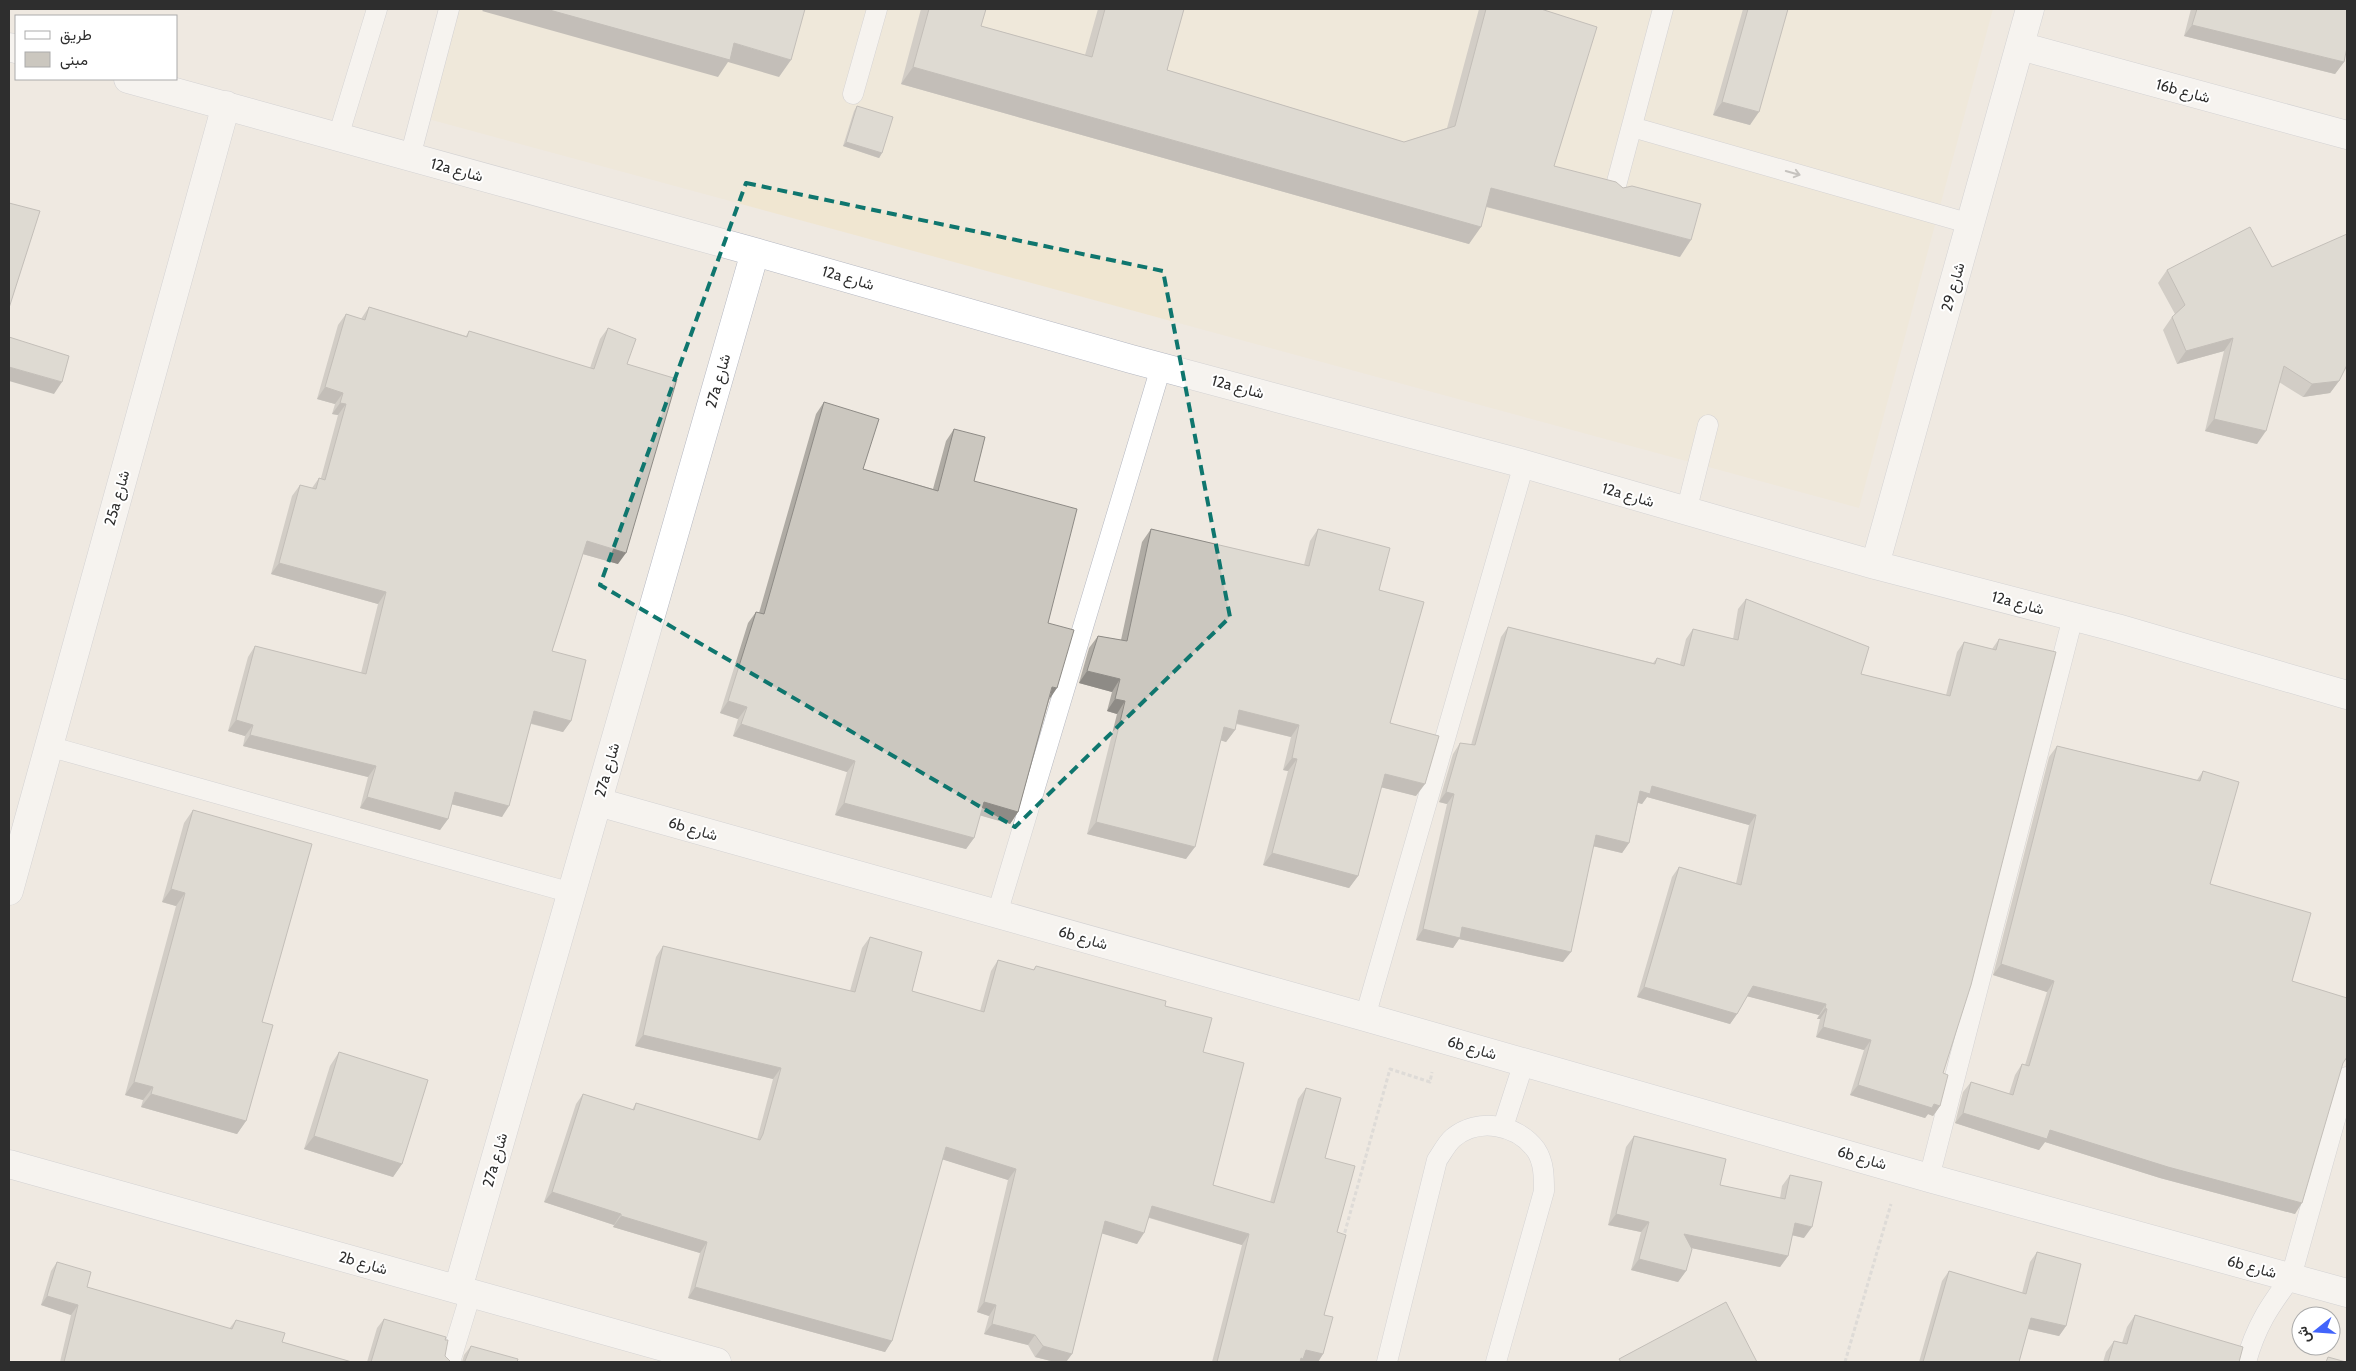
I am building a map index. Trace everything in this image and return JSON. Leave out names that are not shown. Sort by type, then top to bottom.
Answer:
[{"type":"street","name":"شارع 29","points":[[1875,565],[2030,9]]},
{"type":"street","name":"16b شارع","points":[[2020,46],[2347,135]]},
{"type":"street","name":"12a شارع","points":[[132,80],[755,252],[1161,367],[1524,464],[1875,565],[2117,628],[2347,695]]},
{"type":"street","name":"25a شارع","points":[[9,891],[16,835],[48,746],[226,105]]},
{"type":"street","name":"27a شارع","points":[[465,1291],[572,893],[755,252]]},
{"type":"street","name":"6b شارع","points":[[598,802],[1365,1017],[1929,1178],[2347,1293]]},
{"type":"street","name":"2b شارع","points":[[9,1164],[717,1362]]},
{"type":"lane","points":[[338,137],[377,9]]},
{"type":"lane","points":[[410,157],[449,9]]},
{"type":"lane","points":[[853,94],[877,9]]},
{"type":"lane","points":[[1614,193],[1663,9]]},
{"type":"lane","points":[[1632,127],[1970,224]]},
{"type":"lane","points":[[997,914],[1161,367]]},
{"type":"lane","points":[[1686,512],[1708,425]]},
{"type":"lane","points":[[1365,1017],[1524,464]]},
{"type":"lane","points":[[1929,1178],[2073,617]]},
{"type":"lane","points":[[48,746],[572,893]]},
{"type":"lane","points":[[1503,1127],[1524,1062]]},
{"type":"lane","points":[[2246,1362],[2260,1322],[2273,1300],[2291,1277],[2347,1077]]},
{"type":"lane","points":[[1387,1362],[1437,1160],[1453,1138],[1477,1126],[1503,1127],[1522,1136],[1536,1151],[1544,1170],[1544,1191],[1496,1362]]},
{"type":"lane","points":[[450,1362],[465,1291]]},
{"type":"path","points":[[1340,1249],[1390,1069],[1430,1082],[1438,1038]]},
{"type":"path","points":[[1845,1362],[1900,1169]]},
{"type":"highlighted area","points":[[746,183],[1163,271],[1230,617],[1015,827],[600,585]]},
{"type":"shaded area","points":[[442,9],[1993,9],[1859,508],[417,116]]},
{"type":"building","points":[[546,9],[805,9],[791,60],[734,43],[730,60]]},
{"type":"building","points":[[929,9],[986,9],[981,26],[1092,57],[1105,9],[1184,9],[1167,70],[1404,142],[1455,126],[1486,9],[1541,9],[1597,27],[1554,166],[1616,182],[1623,188],[1632,186],[1701,204],[1691,240],[1491,188],[1481,227],[913,67]]},
{"type":"building","points":[[1748,9],[1788,9],[1759,112],[1722,102]]},
{"type":"building","points":[[2197,9],[2347,9],[2347,47],[2344,62],[2192,25]]},
{"type":"building","points":[[857,106],[893,117],[882,153],[846,142]]},
{"type":"building","points":[[9,203],[40,211],[9,308]]},
{"type":"building","points":[[2250,227],[2272,267],[2347,234],[2347,365],[2339,381],[2312,384],[2284,366],[2266,431],[2214,419],[2233,338],[2186,351],[2172,317],[2185,305],[2167,270]]},
{"type":"building","points":[[369,307],[467,337],[469,331],[594,369],[608,328],[636,339],[627,364],[677,379],[626,553],[587,541],[552,651],[586,660],[571,721],[534,711],[509,806],[455,792],[448,819],[367,797],[376,766],[250,735],[253,725],[236,720],[255,646],[366,674],[386,592],[279,563],[300,485],[316,489],[319,478],[325,480],[346,404],[340,403],[343,393],[325,387],[346,314],[365,320]]},
{"type":"building","points":[[9,337],[69,356],[62,382],[9,367]]},
{"type":"building","points":[[824,402],[879,419],[863,469],[938,491],[954,429],[985,437],[974,481],[1077,509],[1048,623],[1074,630],[1057,688],[1052,687],[1018,812],[984,802],[974,838],[844,803],[855,761],[741,724],[747,707],[728,701],[756,612],[764,614]]},
{"type":"building","points":[[1151,529],[1309,566],[1318,529],[1390,548],[1379,590],[1424,602],[1390,723],[1439,736],[1425,784],[1385,774],[1358,876],[1272,853],[1297,759],[1292,758],[1299,725],[1239,710],[1235,730],[1224,727],[1195,847],[1096,822],[1125,701],[1115,699],[1120,679],[1087,671],[1098,636],[1127,641]]},
{"type":"building","points":[[1746,599],[1869,647],[1861,674],[1950,696],[1964,642],[1996,650],[1999,639],[2056,652],[1971,985],[1943,1073],[1948,1075],[1940,1106],[1934,1104],[1932,1108],[1858,1085],[1871,1040],[1823,1027],[1827,1009],[1825,1008],[1826,1004],[1753,986],[1737,1014],[1644,987],[1679,867],[1741,885],[1756,815],[1652,786],[1650,794],[1640,791],[1629,843],[1596,835],[1571,952],[1462,927],[1460,938],[1423,929],[1454,794],[1446,792],[1460,743],[1475,745],[1508,627],[1655,664],[1657,658],[1684,666],[1693,629],[1738,640]]},
{"type":"building","points":[[2057,746],[2200,781],[2203,771],[2239,782],[2210,884],[2311,913],[2292,981],[2347,998],[2347,1057],[2343,1063],[2302,1203],[2168,1167],[2050,1130],[2047,1139],[1963,1113],[1971,1082],[2013,1095],[2022,1064],[2029,1066],[2054,981],[2001,964]]},
{"type":"building","points":[[193,810],[312,844],[262,1022],[273,1025],[246,1121],[151,1094],[153,1087],[134,1082],[185,893],[171,889]]},
{"type":"building","points":[[870,937],[922,952],[912,991],[984,1012],[998,960],[1034,970],[1036,966],[1166,1001],[1165,1006],[1212,1018],[1203,1052],[1244,1063],[1213,1185],[1274,1203],[1306,1088],[1341,1098],[1325,1158],[1355,1166],[1337,1232],[1346,1235],[1324,1315],[1333,1317],[1323,1354],[1306,1350],[1300,1362],[1217,1362],[1249,1234],[1152,1206],[1144,1233],[1105,1221],[1072,1354],[1043,1346],[1035,1335],[992,1324],[996,1305],[984,1302],[1016,1169],[946,1147],[892,1341],[695,1287],[707,1242],[621,1216],[621,1214],[552,1192],[583,1094],[634,1110],[636,1103],[760,1140],[763,1134],[781,1068],[643,1035],[663,946],[855,992]]},
{"type":"building","points":[[339,1052],[428,1080],[402,1164],[314,1136]]},
{"type":"building","points":[[1634,1136],[1726,1159],[1720,1185],[1785,1199],[1790,1175],[1822,1182],[1812,1227],[1795,1223],[1788,1256],[1684,1234],[1692,1249],[1686,1271],[1639,1259],[1649,1222],[1616,1214]]},
{"type":"building","points":[[2037,1252],[2081,1264],[2066,1326],[2031,1318],[2019,1362],[1923,1362],[1949,1271],[2026,1294]]},
{"type":"building","points":[[57,1262],[91,1272],[87,1287],[232,1329],[236,1320],[285,1333],[282,1342],[352,1362],[64,1362],[78,1305],[47,1296]]},
{"type":"building","points":[[1726,1302],[1757,1362],[1621,1362],[1619,1359]]},
{"type":"building","points":[[2135,1315],[2243,1347],[2239,1362],[2108,1362],[2114,1341],[2127,1344]]},
{"type":"building","points":[[384,1319],[446,1337],[445,1340],[448,1340],[445,1356],[451,1362],[371,1362]]},
{"type":"building","points":[[471,1346],[518,1359],[517,1362],[463,1362]]},
{"type":"building","points":[[2328,1357],[2346,1362],[2326,1362]]}]
